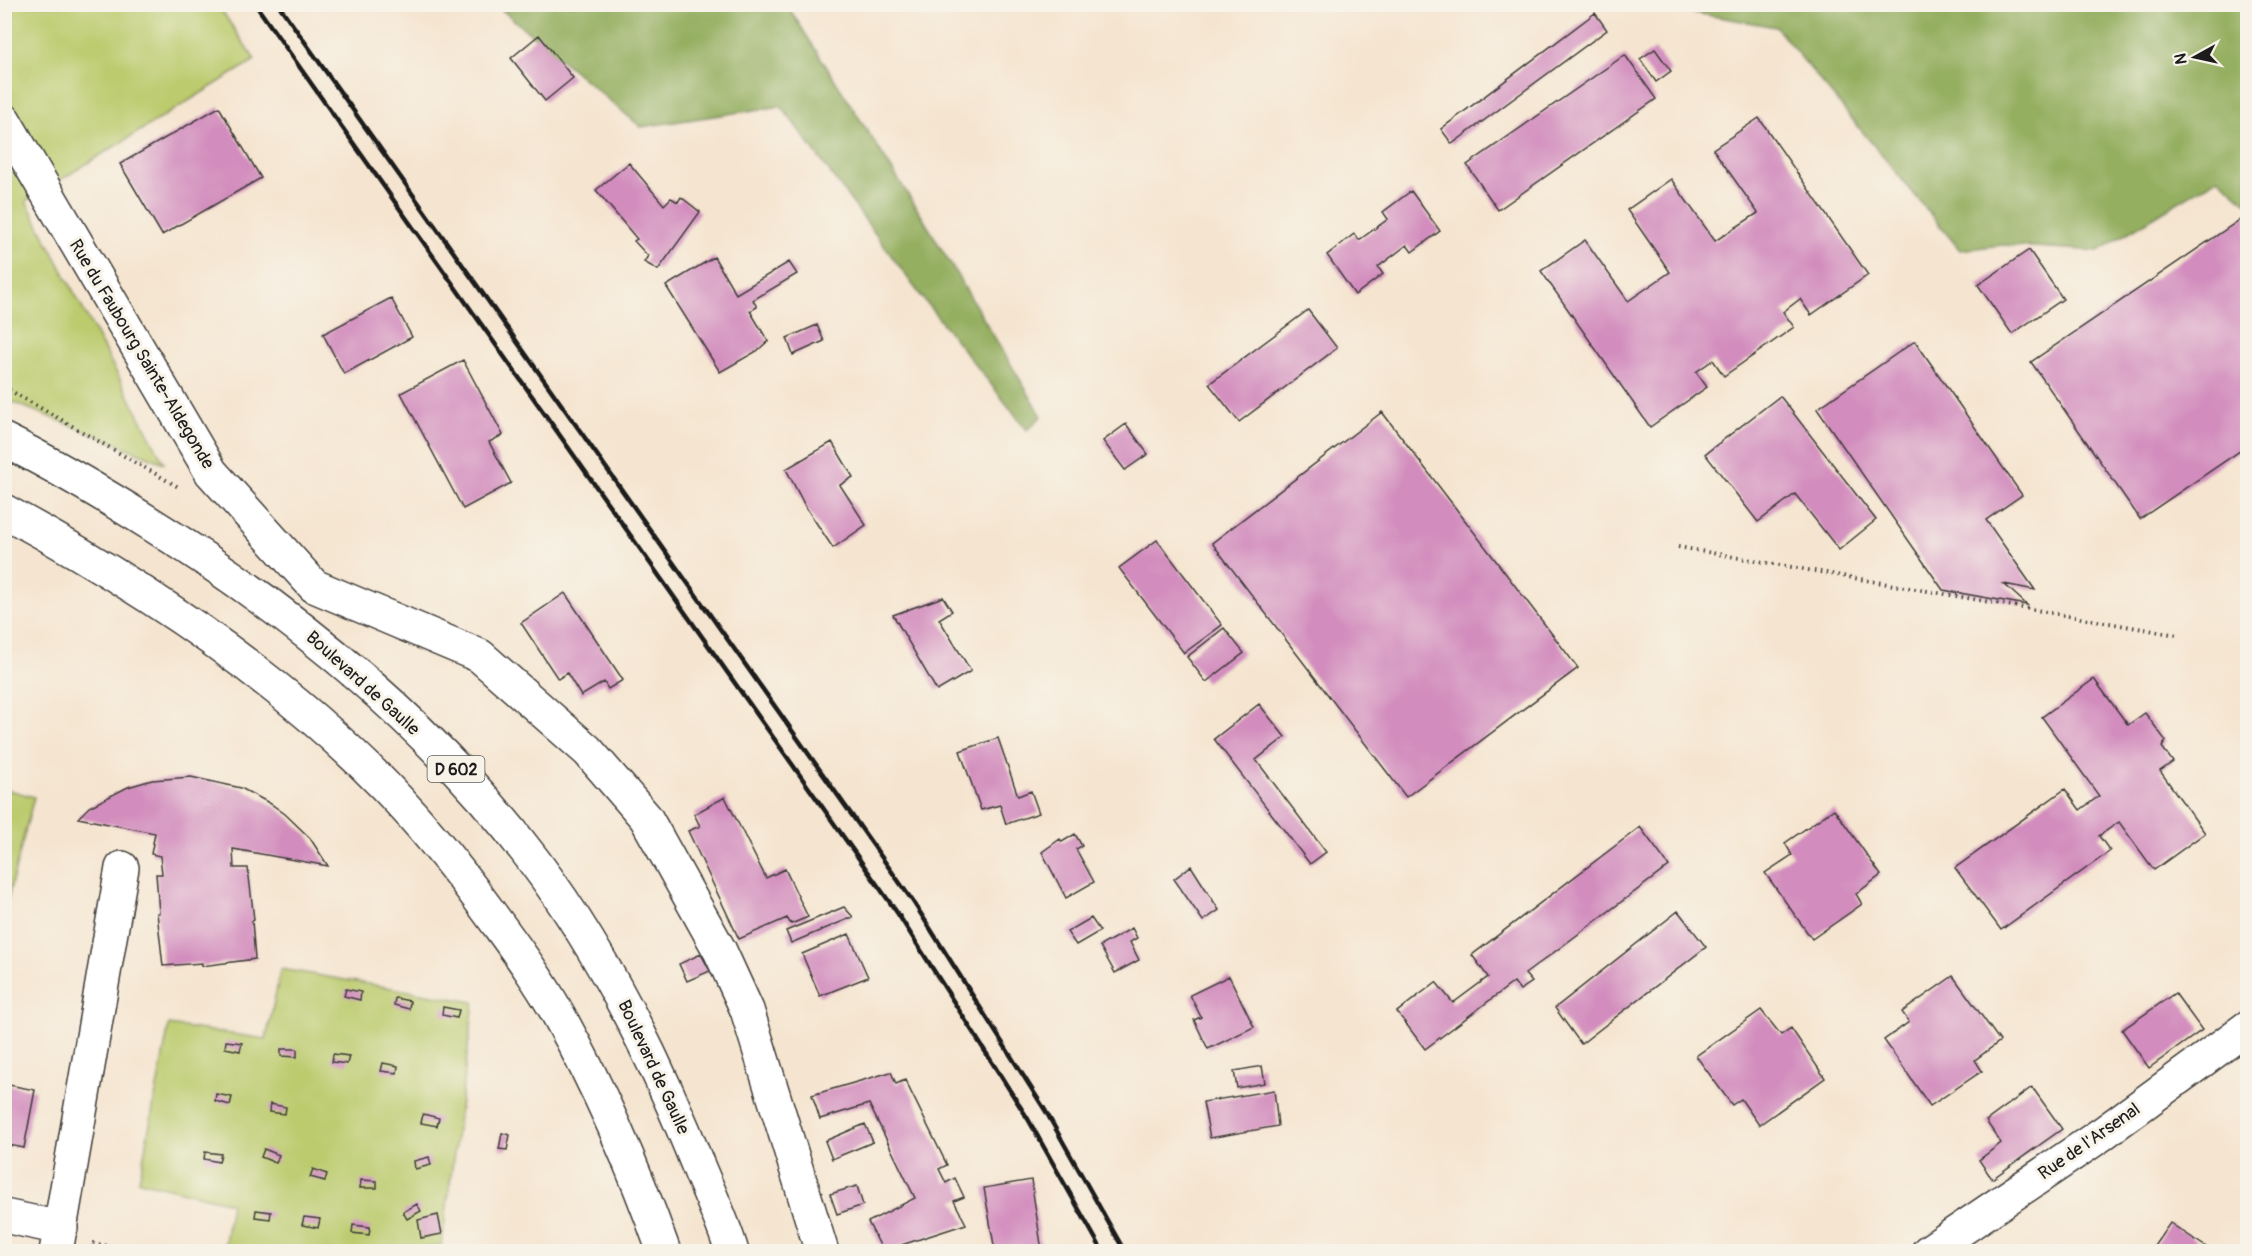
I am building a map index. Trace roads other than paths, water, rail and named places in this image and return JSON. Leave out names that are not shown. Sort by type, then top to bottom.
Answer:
[{"type":"street","name":"Rue du Faubourg Sainte-Aldegonde","points":[[4,120],[211,471],[314,586],[480,656],[588,751],[646,818],[720,951],[747,1010],[822,1251]]},
{"type":"street","name":"Boulevard de Gaulle","points":[[4,440],[120,505],[204,557],[288,617],[362,678],[467,780],[535,862],[619,994],[684,1129],[732,1251]]},
{"type":"street","points":[[4,511],[72,548],[178,616],[243,663],[313,719],[385,786],[456,867],[515,948],[557,1012],[600,1097],[643,1193],[664,1251]]},
{"type":"street","points":[[4,1216],[59,1239],[122,868]]},
{"type":"street","name":"Rue de l'Arsenal","points":[[1928,1251],[2102,1134],[2247,1028]]},
{"type":"railway","points":[[255,4],[898,914],[1028,1119],[1103,1252]]},
{"type":"railway","points":[[278,4],[914,903],[1045,1110],[1125,1252]]}]
